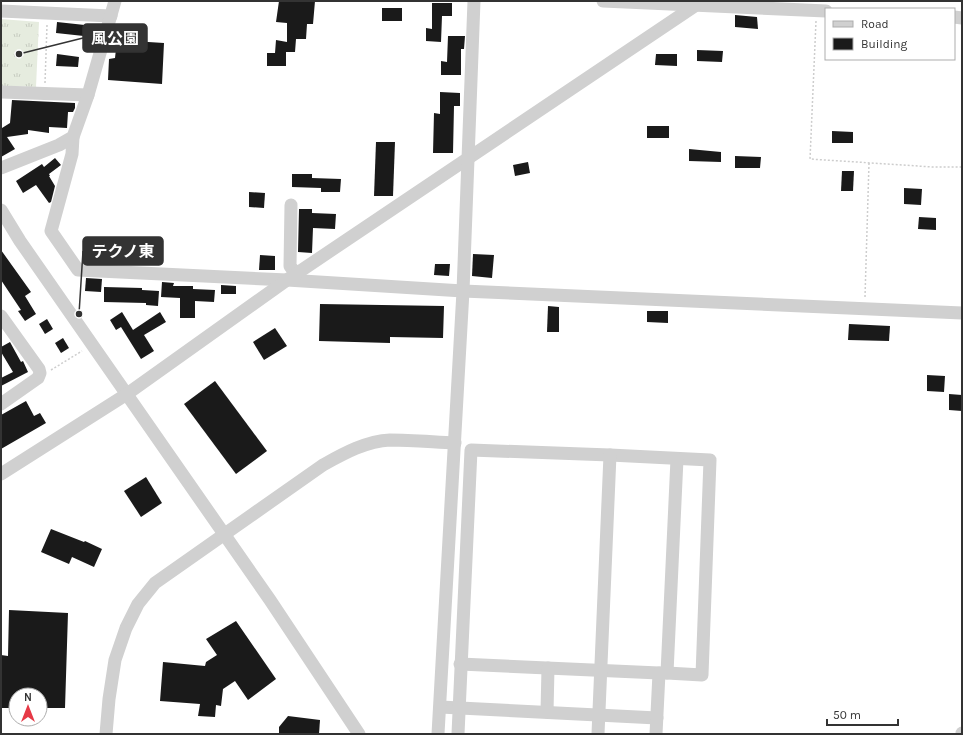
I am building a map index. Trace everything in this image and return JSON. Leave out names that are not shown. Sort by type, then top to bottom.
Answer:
[{"type":"street","points":[[115,1],[88,95],[74,137],[72,154],[51,231],[78,270],[292,277],[463,291],[962,313]]},
{"type":"street","points":[[438,734],[463,291],[474,1]]},
{"type":"street","points":[[603,1],[699,3],[821,11]]},
{"type":"street","points":[[1,474],[127,394],[292,277],[468,160],[699,3]]},
{"type":"street","points":[[1,11],[35,7],[48,13],[111,16]]},
{"type":"street","points":[[1,92],[88,95]]},
{"type":"street","points":[[1,168],[59,145],[74,137]]},
{"type":"street","points":[[291,205],[290,266],[292,277]]},
{"type":"street","points":[[1,210],[20,241],[270,600],[359,734]]},
{"type":"street","points":[[1,316],[6,331],[39,369],[40,373],[38,378],[1,404]]},
{"type":"street","points":[[106,734],[109,699],[115,660],[126,628],[138,604],[155,584],[323,465],[346,453],[366,445],[389,440],[455,443]]},
{"type":"street","points":[[458,734],[460,664],[472,450],[710,460],[702,675],[460,664]]},
{"type":"street","points":[[598,734],[610,455]]},
{"type":"street","points":[[656,734],[663,673],[677,459]]},
{"type":"street","points":[[547,712],[548,668]]},
{"type":"street","points":[[440,707],[657,718]]},
{"type":"path","points":[[821,11],[810,159],[962,167]]},
{"type":"path","points":[[44,94],[48,13]]},
{"type":"path","points":[[864,309],[869,163]]},
{"type":"path","points":[[38,378],[82,351]]},
{"type":"green space","points":[[1,19],[39,22],[36,87],[1,86]]},
{"type":"building","points":[[279,1],[315,1],[313,24],[307,24],[306,39],[296,39],[295,52],[286,52],[286,66],[267,66],[267,53],[275,53],[276,40],[287,42],[287,23],[276,22]]},
{"type":"building","points":[[432,3],[452,3],[452,16],[442,16],[441,42],[426,41],[426,28],[432,29]]},
{"type":"building","points":[[382,8],[402,8],[402,21],[382,21]]},
{"type":"building","points":[[735,15],[757,17],[758,29],[735,27]]},
{"type":"building","points":[[57,22],[94,26],[93,37],[56,33]]},
{"type":"building","points":[[448,36],[465,36],[464,49],[461,49],[461,75],[441,75],[441,61],[447,62]]},
{"type":"building","points":[[117,40],[164,43],[162,84],[108,80],[109,59],[115,58]]},
{"type":"building","points":[[697,50],[723,51],[722,62],[697,61]]},
{"type":"building","points":[[57,54],[79,57],[78,67],[56,66]]},
{"type":"building","points":[[656,54],[677,54],[677,66],[655,65]]},
{"type":"building","points":[[440,92],[460,93],[460,106],[454,106],[453,153],[433,153],[434,113],[440,114]]},
{"type":"building","points":[[12,100],[75,103],[75,108],[73,112],[68,112],[67,128],[49,127],[49,133],[28,130],[28,134],[7,137],[15,149],[1,157],[1,127],[2,128],[10,123]]},
{"type":"building","points":[[647,126],[669,126],[669,138],[647,138]]},
{"type":"building","points":[[832,131],[853,132],[853,143],[832,143]]},
{"type":"building","points":[[376,142],[395,142],[393,196],[374,196]]},
{"type":"building","points":[[689,149],[721,152],[721,162],[689,161]]},
{"type":"building","points":[[735,156],[761,157],[760,168],[735,168]]},
{"type":"building","points":[[55,158],[61,165],[49,174],[55,186],[51,202],[49,203],[36,185],[23,193],[16,181],[42,164],[44,167]]},
{"type":"building","points":[[528,162],[530,173],[515,176],[513,165]]},
{"type":"building","points":[[842,171],[854,171],[853,191],[841,191]]},
{"type":"building","points":[[292,174],[312,174],[312,178],[341,179],[340,192],[321,192],[321,188],[292,187]]},
{"type":"building","points":[[904,188],[922,189],[921,205],[904,204]]},
{"type":"building","points":[[249,192],[265,193],[264,208],[249,207]]},
{"type":"building","points":[[299,209],[312,209],[312,213],[336,214],[335,229],[313,228],[312,253],[298,252]]},
{"type":"building","points":[[919,217],[936,218],[936,230],[918,229]]},
{"type":"building","points":[[1,250],[31,292],[25,296],[36,314],[25,321],[18,311],[21,310],[1,280]]},
{"type":"building","points":[[473,254],[494,255],[492,278],[472,276]]},
{"type":"building","points":[[260,255],[275,256],[275,270],[259,270]]},
{"type":"building","points":[[435,264],[450,264],[449,276],[434,275]]},
{"type":"building","points":[[86,278],[102,279],[101,292],[85,291]]},
{"type":"building","points":[[162,282],[174,283],[173,286],[193,286],[193,289],[215,290],[214,302],[195,301],[195,318],[180,318],[180,298],[161,297]]},
{"type":"building","points":[[221,285],[236,286],[236,294],[221,294]]},
{"type":"building","points":[[104,287],[142,288],[142,290],[159,291],[158,306],[146,305],[146,303],[104,302]]},
{"type":"building","points":[[320,304],[444,306],[443,338],[390,337],[390,343],[319,341]]},
{"type":"building","points":[[548,306],[559,307],[559,332],[547,332]]},
{"type":"building","points":[[647,311],[668,311],[668,323],[647,322]]},
{"type":"building","points":[[122,312],[133,330],[160,312],[166,322],[144,335],[154,351],[141,359],[121,327],[116,330],[110,320]]},
{"type":"building","points":[[47,319],[53,329],[45,334],[39,324]]},
{"type":"building","points":[[849,324],[890,326],[889,341],[848,340]]},
{"type":"building","points":[[275,328],[287,346],[264,360],[253,342]]},
{"type":"building","points":[[63,338],[69,348],[61,353],[55,343]]},
{"type":"building","points":[[10,342],[21,362],[23,361],[28,372],[1,386],[1,378],[13,372],[1,352],[1,347]]},
{"type":"building","points":[[927,375],[945,376],[944,392],[927,391]]},
{"type":"building","points":[[215,381],[267,451],[236,474],[184,404]]},
{"type":"building","points":[[949,394],[962,395],[962,411],[949,410]]},
{"type":"building","points":[[26,401],[34,416],[40,413],[46,423],[1,449],[1,415]]},
{"type":"building","points":[[146,477],[162,503],[141,517],[124,491]]},
{"type":"building","points":[[51,529],[84,542],[85,541],[102,549],[94,567],[72,557],[69,564],[41,552]]},
{"type":"building","points":[[9,610],[68,613],[65,708],[48,708],[48,687],[8,687],[8,708],[1,708],[1,655],[8,656]]},
{"type":"building","points":[[236,621],[276,679],[248,700],[235,681],[223,689],[221,706],[216,705],[215,717],[198,716],[200,704],[160,701],[163,662],[205,666],[206,662],[217,655],[206,639]]},
{"type":"building","points":[[288,716],[320,720],[319,734],[279,734],[279,727]]},
{"type":"place","name":"風公園","points":[[19,54]]},
{"type":"place","name":"テクノ東","points":[[79,314]]}]
